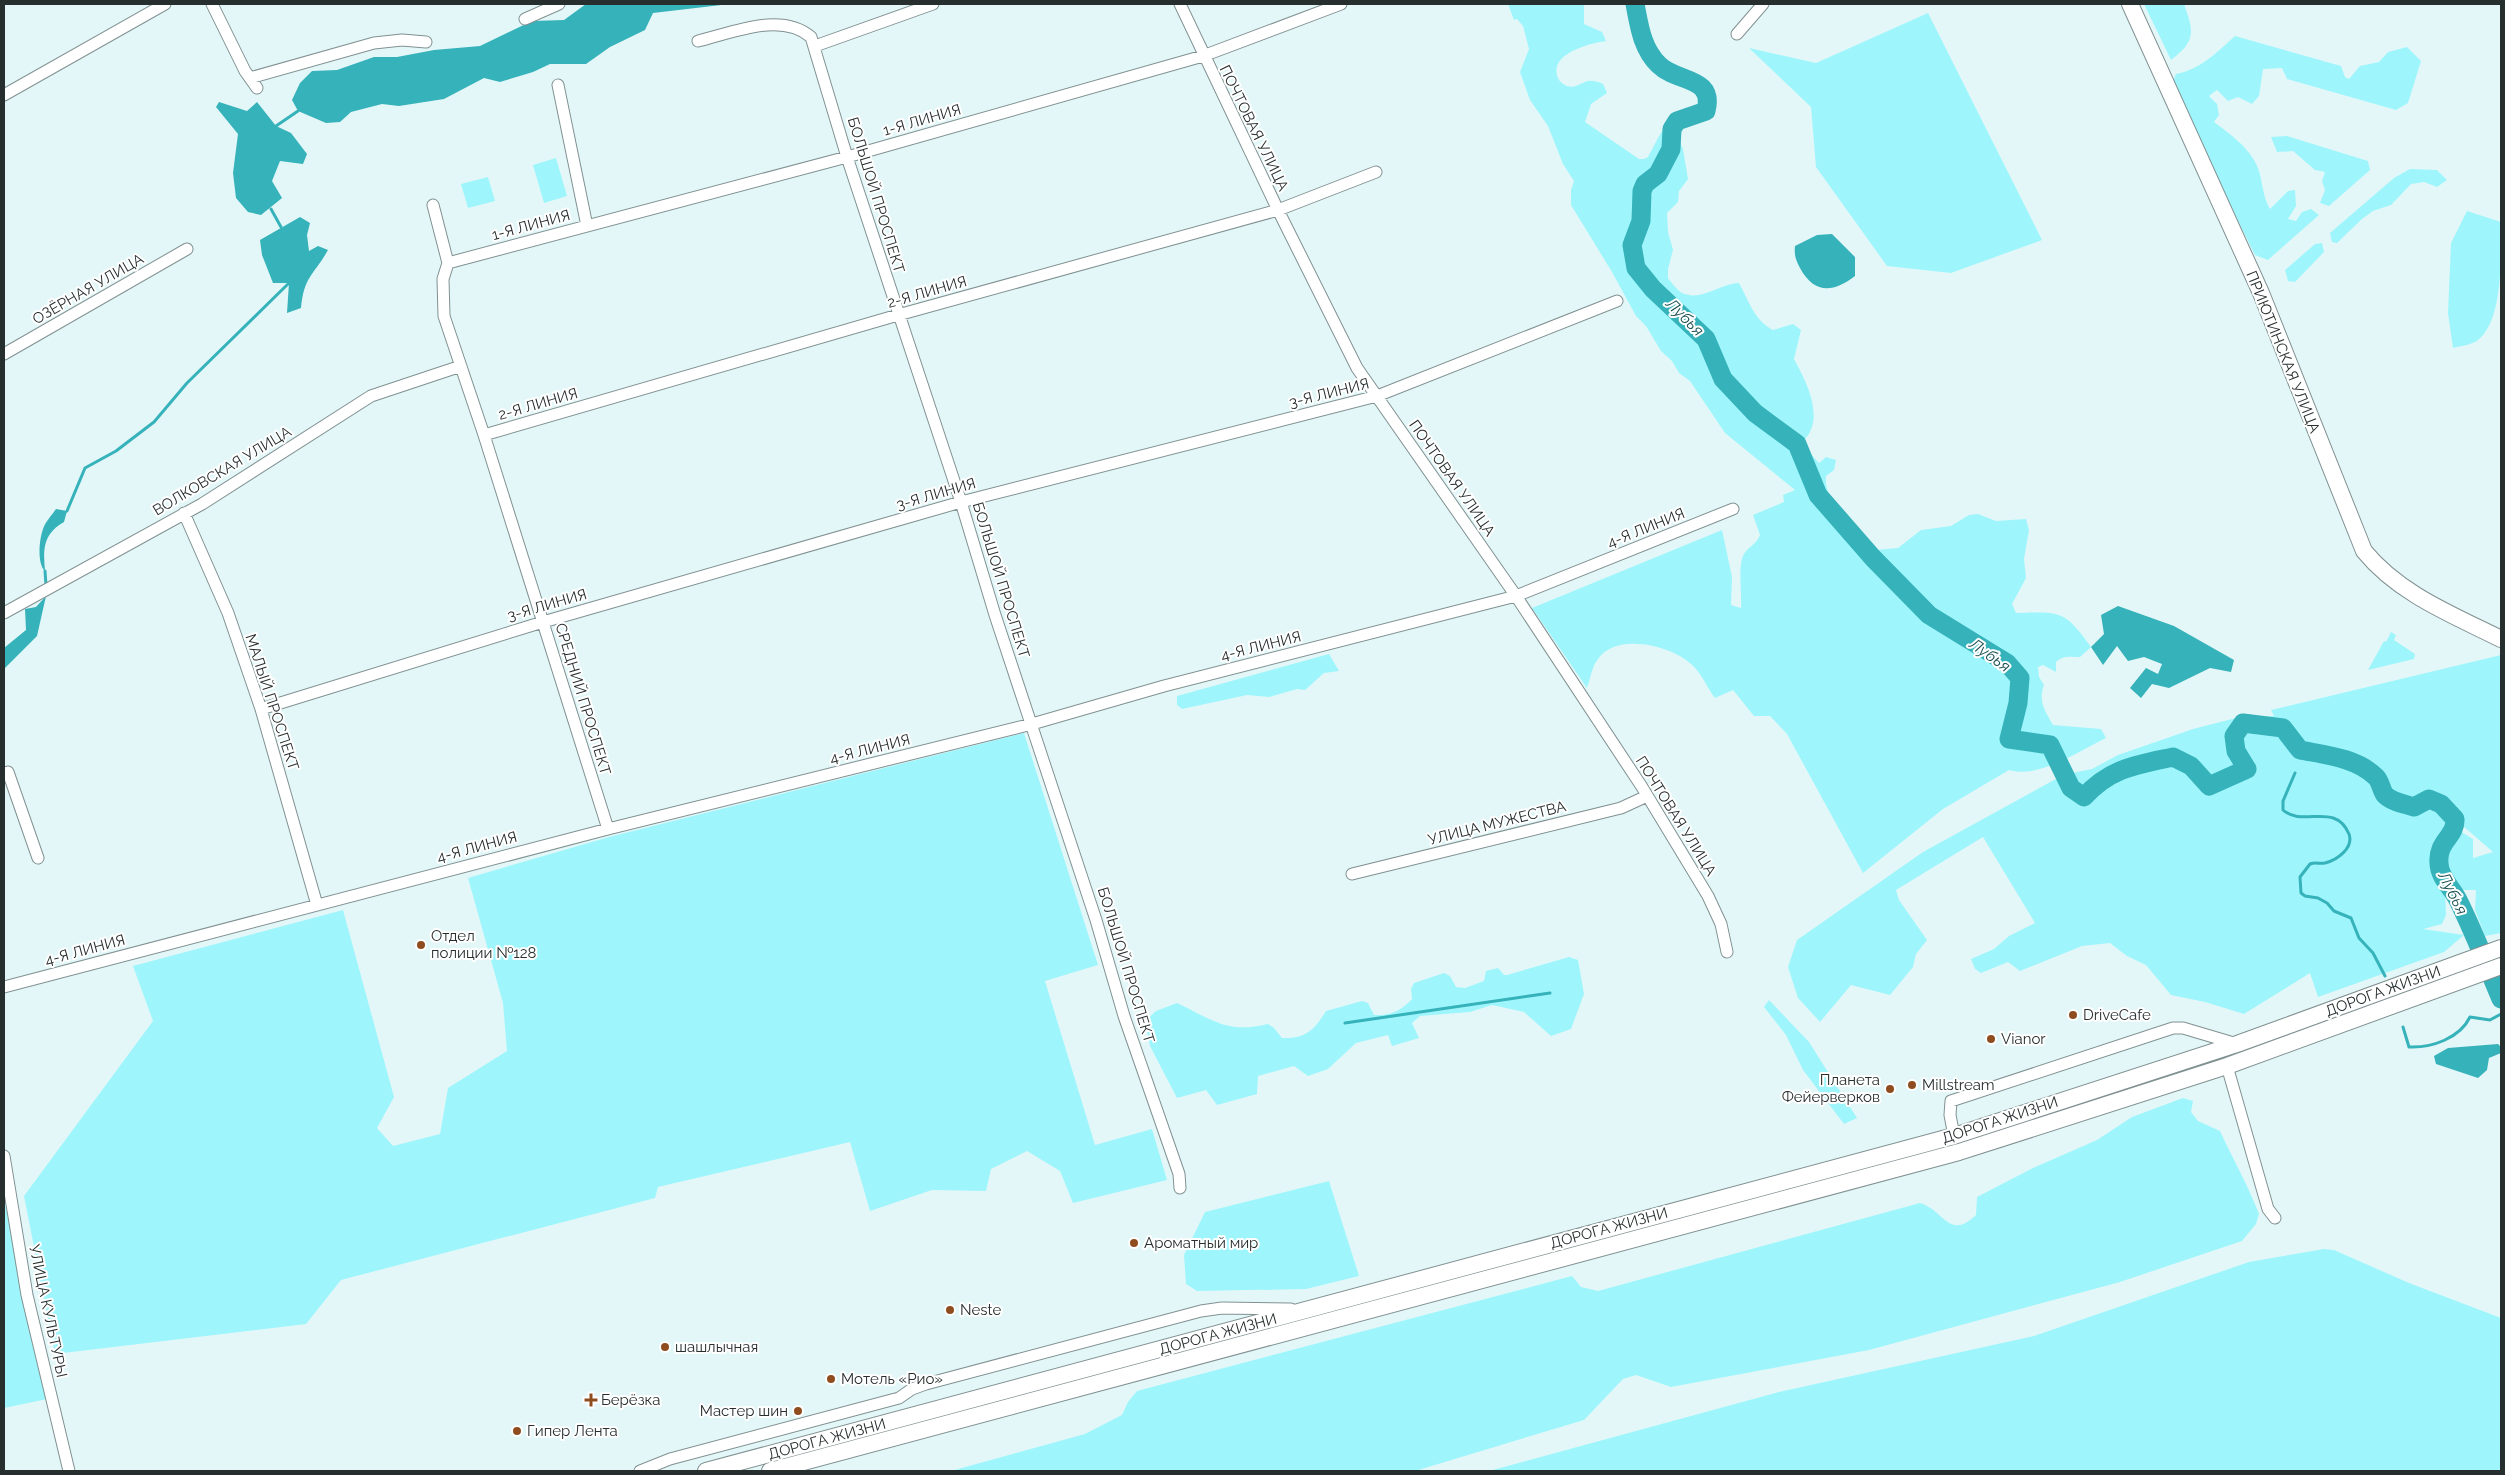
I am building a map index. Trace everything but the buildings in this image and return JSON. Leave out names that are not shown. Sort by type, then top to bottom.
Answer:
[{"type":"main road","name":"ПРИЮТИНСКАЯ УЛИЦА","points":[[2130,4],[2261,293],[2364,551],[2378,568],[2398,584],[2501,640]]},
{"type":"main road","name":"ДОРОГА ЖИЗНИ","points":[[706,1471],[1954,1136],[2237,1044],[2501,948]]},
{"type":"main road","name":"ДОРОГА ЖИЗНИ","points":[[770,1471],[1959,1152],[2228,1066],[2501,966]]},
{"type":"street","points":[[4,96],[165,4]]},
{"type":"street","points":[[212,4],[257,88]]},
{"type":"street","points":[[525,19],[559,4]]},
{"type":"street","points":[[815,46],[933,4]]},
{"type":"street","name":"ПОЧТОВАЯ УЛИЦА","points":[[1180,4],[1203,56],[1357,368],[1516,596],[1647,796],[1708,896],[1721,924],[1727,952]]},
{"type":"street","name":"1-Я ЛИНИЯ","points":[[448,263],[847,156],[1203,56],[1341,4]]},
{"type":"street","points":[[1737,34],[1763,4]]},
{"type":"street","name":"БОЛЬШОЙ ПРОСПЕКТ","points":[[698,41],[764,26],[786,25],[797,27],[805,32],[811,37],[815,46],[847,156],[961,502],[994,616],[1032,724],[1096,920],[1124,1016],[1179,1174],[1180,1188]]},
{"type":"street","points":[[250,78],[374,43],[402,40],[426,42]]},
{"type":"street","points":[[558,85],[587,226]]},
{"type":"street","name":"2-Я ЛИНИЯ","points":[[484,435],[898,315],[1278,210],[1376,172]]},
{"type":"street","points":[[433,205],[448,263]]},
{"type":"street","name":"ОЗЁРНАЯ УЛИЦА","points":[[4,354],[187,249]]},
{"type":"street","name":"СРЕДНИЙ ПРОСПЕКТ","points":[[448,263],[442,279],[444,316],[484,435],[608,829]]},
{"type":"street","name":"3-Я ЛИНИЯ","points":[[261,709],[542,622],[961,502],[1377,396],[1617,301]]},
{"type":"street","name":"ВОЛКОВСКАЯ УЛИЦА","points":[[4,613],[202,504],[371,396],[461,366]]},
{"type":"street","name":"4-Я ЛИНИЯ","points":[[4,987],[608,829],[1032,724],[1164,686],[1516,596],[1733,509]]},
{"type":"street","name":"МАЛЫЙ ПРОСПЕКТ","points":[[184,513],[228,613],[261,709],[317,905]]},
{"type":"street","points":[[4,773],[8,772],[38,858]]},
{"type":"street","name":"УЛИЦА МУЖЕСТВА","points":[[1352,874],[1621,808],[1647,796]]},
{"type":"street","points":[[1954,1136],[1950,1115],[1951,1101],[2051,1067],[2173,1028],[2183,1028],[2237,1044]]},
{"type":"street","points":[[2228,1066],[2268,1210],[2275,1218]]},
{"type":"street","name":"УЛИЦА КУЛЬТУРЫ","points":[[4,1156],[27,1295],[70,1471]]},
{"type":"street","points":[[640,1471],[670,1459],[899,1398],[912,1389],[926,1384],[1201,1311],[1222,1308],[1308,1310]]},
{"type":"shaded area","points":[[586,4],[730,4],[653,13],[645,30],[610,47],[586,64],[550,64],[533,72],[500,82],[484,78],[444,99],[399,106],[382,104],[351,112],[340,122],[326,123],[298,111],[292,100],[300,83],[312,71],[337,70],[374,57],[397,57],[434,50],[480,46],[532,21],[564,20]]},
{"type":"shaded area","points":[[1508,4],[1584,4],[1584,24],[1602,32],[1606,41],[1582,47],[1566,55],[1557,67],[1558,77],[1560,82],[1572,87],[1587,81],[1596,81],[1603,84],[1607,93],[1591,104],[1585,122],[1639,159],[1648,157],[1663,130],[1673,120],[1687,114],[1689,122],[1680,127],[1677,136],[1683,149],[1688,179],[1679,191],[1678,202],[1667,213],[1668,232],[1673,250],[1668,269],[1668,278],[1680,292],[1689,295],[1704,294],[1739,283],[1753,310],[1766,326],[1773,330],[1793,324],[1801,330],[1794,359],[1808,388],[1813,410],[1811,430],[1805,439],[1806,449],[1819,463],[1826,457],[1836,460],[1834,470],[1826,476],[1830,497],[1843,516],[1875,550],[1898,548],[1921,530],[1951,526],[1969,515],[1978,514],[1996,521],[2026,519],[2029,530],[2024,559],[2026,578],[2012,604],[2016,613],[2052,613],[2060,615],[2074,626],[2091,647],[2080,657],[2062,658],[2056,662],[2056,672],[2043,665],[2038,667],[2039,677],[2044,685],[2042,691],[2043,706],[2053,725],[2101,729],[2106,738],[2046,767],[2021,772],[2009,770],[1943,809],[1863,873],[1787,734],[1770,716],[1754,716],[1733,690],[1715,698],[1699,672],[1687,661],[1662,648],[1632,644],[1607,650],[1596,662],[1587,688],[1532,608],[1722,530],[1732,577],[1731,605],[1741,608],[1740,574],[1743,556],[1760,535],[1753,515],[1784,502],[1783,495],[1795,490],[1725,433],[1690,381],[1679,373],[1672,361],[1661,351],[1646,326],[1636,316],[1612,272],[1571,205],[1571,190],[1574,181],[1563,164],[1548,126],[1530,100],[1520,72],[1529,49],[1523,26],[1517,19],[1514,20]]},
{"type":"shaded area","points":[[2144,4],[2184,4],[2190,22],[2191,35],[2185,47],[2171,60]]},
{"type":"shaded area","points":[[1928,13],[2042,240],[1951,273],[1887,266],[1816,167],[1811,107],[1749,48],[1816,63]]},
{"type":"shaded area","points":[[2235,36],[2341,66],[2345,77],[2349,79],[2360,66],[2379,62],[2388,52],[2407,47],[2421,61],[2408,103],[2396,110],[2287,79],[2282,68],[2263,69],[2259,96],[2252,104],[2238,97],[2228,101],[2217,90],[2209,96],[2217,104],[2219,115],[2214,122],[2239,142],[2250,154],[2258,168],[2265,199],[2270,209],[2288,191],[2295,190],[2296,206],[2288,219],[2296,221],[2302,212],[2311,209],[2319,215],[2268,260],[2255,255],[2211,167],[2173,81],[2176,74],[2201,64]]},
{"type":"shaded area","points":[[219,102],[247,111],[257,102],[276,126],[291,133],[307,154],[303,164],[280,161],[272,181],[282,198],[261,215],[248,212],[236,198],[233,173],[238,134],[216,107]]},
{"type":"shaded area","points":[[2287,136],[2368,161],[2370,170],[2329,206],[2320,203],[2325,190],[2322,181],[2325,172],[2315,170],[2293,151],[2277,152],[2271,137]]},
{"type":"shaded area","points":[[556,158],[567,196],[544,203],[533,165]]},
{"type":"shaded area","points":[[2410,169],[2437,170],[2447,180],[2437,187],[2424,182],[2411,184],[2391,205],[2373,211],[2337,243],[2332,242],[2330,233],[2394,178]]},
{"type":"shaded area","points":[[488,177],[495,201],[468,208],[461,184]]},
{"type":"shaded area","points":[[2467,211],[2501,222],[2501,267],[2497,302],[2493,317],[2486,330],[2475,342],[2453,348],[2448,313],[2451,243]]},
{"type":"shaded area","points":[[300,217],[310,223],[307,235],[309,251],[318,246],[328,250],[307,282],[301,308],[287,313],[289,283],[273,283],[262,255],[260,240]]},
{"type":"shaded area","points":[[1832,234],[1855,257],[1855,276],[1839,286],[1825,288],[1811,283],[1805,277],[1796,260],[1795,246],[1817,235]]},
{"type":"shaded area","points":[[2322,243],[2324,252],[2295,282],[2288,281],[2285,270],[2315,244]]},
{"type":"shaded area","points":[[56,509],[67,511],[64,522],[48,537],[44,556],[45,571],[42,568],[40,558],[40,539],[44,526]]},
{"type":"shaded area","points":[[46,596],[37,636],[4,669],[4,648],[26,630],[25,609],[36,607]]},
{"type":"shaded area","points":[[2118,606],[2174,626],[2234,660],[2231,672],[2210,668],[2169,688],[2152,684],[2141,698],[2130,688],[2146,668],[2158,674],[2162,664],[2144,657],[2128,661],[2117,646],[2103,665],[2091,647],[2104,634],[2101,615]]},
{"type":"shaded area","points":[[2391,632],[2396,635],[2394,640],[2415,654],[2414,659],[2368,670],[2384,641],[2386,642]]},
{"type":"shaded area","points":[[1329,654],[1339,671],[1324,673],[1305,690],[1297,689],[1269,697],[1247,695],[1182,709],[1177,705],[1177,696]]},
{"type":"shaded area","points":[[2501,655],[2501,933],[2485,936],[2475,910],[2476,890],[2445,890],[2446,915],[2442,924],[2423,929],[2464,935],[2444,952],[2318,997],[2310,973],[2244,1014],[2205,1002],[2171,995],[2146,965],[2127,956],[2110,943],[2082,946],[2020,971],[2008,962],[1981,973],[1975,969],[1971,959],[1994,949],[2009,936],[2035,923],[1983,837],[1896,890],[1899,900],[1927,940],[1916,954],[1913,967],[1890,995],[1851,985],[1820,1022],[1798,998],[1788,967],[1797,940],[1923,852],[2054,780],[2072,773],[2092,769],[2118,755],[2193,729],[2232,719],[2274,716],[2271,710]],"holes":[[[2456,820],[2493,852],[2473,858],[2473,839],[2460,831]]]},
{"type":"shaded area","points":[[1024,733],[1098,965],[1045,981],[1095,1145],[1152,1129],[1167,1180],[1073,1203],[1060,1171],[1027,1151],[991,1169],[986,1191],[932,1190],[870,1211],[850,1142],[658,1187],[655,1198],[341,1280],[306,1324],[55,1354],[24,1196],[153,1021],[133,966],[343,910],[394,1097],[377,1128],[393,1146],[440,1134],[448,1088],[507,1051],[503,1003],[468,878],[609,837]]},
{"type":"shaded area","points":[[1569,957],[1578,960],[1584,994],[1571,1029],[1551,1036],[1524,1012],[1492,1005],[1470,1012],[1420,1016],[1412,1023],[1419,1038],[1392,1046],[1388,1035],[1356,1043],[1328,1069],[1308,1076],[1294,1066],[1258,1076],[1257,1094],[1217,1105],[1206,1090],[1177,1098],[1150,1046],[1145,1021],[1156,1011],[1177,1003],[1221,1024],[1254,1027],[1268,1024],[1282,1038],[1297,1037],[1313,1028],[1326,1011],[1362,1001],[1368,1003],[1374,1015],[1385,1015],[1394,1012],[1404,1007],[1412,999],[1411,989],[1414,983],[1444,973],[1450,976],[1456,987],[1465,988],[1484,981],[1486,971],[1498,968],[1504,975],[1507,975]]},
{"type":"shaded area","points":[[1769,1000],[1809,1042],[1857,1118],[1844,1124],[1803,1070],[1786,1035],[1764,1007]]},
{"type":"shaded area","points":[[2498,1044],[2501,1047],[2501,1053],[2489,1058],[2487,1070],[2478,1078],[2436,1064],[2434,1056],[2448,1048]]},
{"type":"shaded area","points":[[2183,1098],[2193,1101],[2191,1112],[2198,1121],[2220,1131],[2259,1214],[2256,1224],[2242,1241],[2120,1282],[1869,1350],[1671,1387],[1636,1375],[1623,1379],[1584,1420],[1415,1471],[951,1471],[1085,1434],[1122,1415],[1128,1402],[1137,1391],[1572,1276],[1581,1287],[1598,1291],[1920,1203],[1935,1211],[1947,1221],[1959,1225],[1976,1215],[1977,1197],[2033,1168],[2097,1140],[2132,1117]]},
{"type":"shaded area","points":[[1329,1181],[1359,1276],[1306,1289],[1197,1291],[1186,1284],[1184,1255],[1205,1212]]},
{"type":"shaded area","points":[[4,1198],[36,1360],[47,1399],[4,1408]]},
{"type":"shaded area","points":[[2324,1249],[2334,1250],[2409,1283],[2501,1318],[2501,1471],[1489,1471],[1779,1392],[2034,1336],[2249,1262]]},
{"type":"waterway","name":"Лубья","points":[[1635,4],[1642,36],[1653,59],[1667,71],[1700,86],[1705,92],[1707,100],[1706,111],[1677,121],[1672,129],[1671,149],[1658,174],[1645,184],[1642,191],[1641,221],[1632,245],[1636,268],[1653,289],[1706,339],[1723,379],[1755,413],[1797,444],[1818,495],[1873,558],[1929,615],[2007,663],[2020,678],[2018,703],[2009,739],[2050,745],[2071,788],[2084,797],[2094,787],[2124,769],[2173,757],[2191,766],[2209,786],[2247,769],[2236,751],[2234,736],[2243,723],[2283,728],[2300,750],[2341,758],[2360,765],[2378,779],[2385,795],[2399,803],[2414,807],[2429,799],[2441,804],[2455,819],[2453,830],[2443,844],[2439,856],[2441,873],[2464,912],[2501,999]]},
{"type":"waterway","points":[[276,126],[298,111]]},
{"type":"waterway","points":[[271,209],[281,227]]},
{"type":"waterway","points":[[67,511],[85,468],[116,451],[154,422],[187,383],[289,283]]},
{"type":"waterway","points":[[45,571],[46,585]]},
{"type":"waterway","points":[[2295,773],[2283,801],[2283,810],[2291,815],[2300,817],[2336,819],[2343,824],[2350,839],[2347,849],[2335,859],[2325,863],[2310,864],[2300,877],[2301,893],[2305,896],[2318,898],[2327,903],[2334,911],[2351,918],[2359,938],[2373,953],[2385,976]]},
{"type":"waterway","points":[[1345,1023],[1550,993]]},
{"type":"waterway","points":[[2403,1027],[2409,1047],[2427,1046],[2452,1036],[2459,1031],[2470,1017],[2490,1020],[2501,1014]]},
{"type":"place","name":"Отдел полиции №128","points":[[421,945]]},
{"type":"place","name":"DriveCafe","points":[[2073,1015]]},
{"type":"place","name":"Vianor","points":[[1991,1039]]},
{"type":"place","name":"Millstream","points":[[1912,1085]]},
{"type":"place","name":"Планета Фейерверков","points":[[1890,1089]]},
{"type":"place","name":"Ароматный мир","points":[[1134,1243]]},
{"type":"place","name":"Neste","points":[[950,1310]]},
{"type":"place","name":"шашлычная","points":[[665,1347]]},
{"type":"place","name":"Мотель «Рио»","points":[[831,1379]]},
{"type":"place","name":"Берёзка","points":[[591,1400]]},
{"type":"place","name":"Мастер шин","points":[[798,1411]]},
{"type":"place","name":"Гипер Лента","points":[[517,1431]]}]
